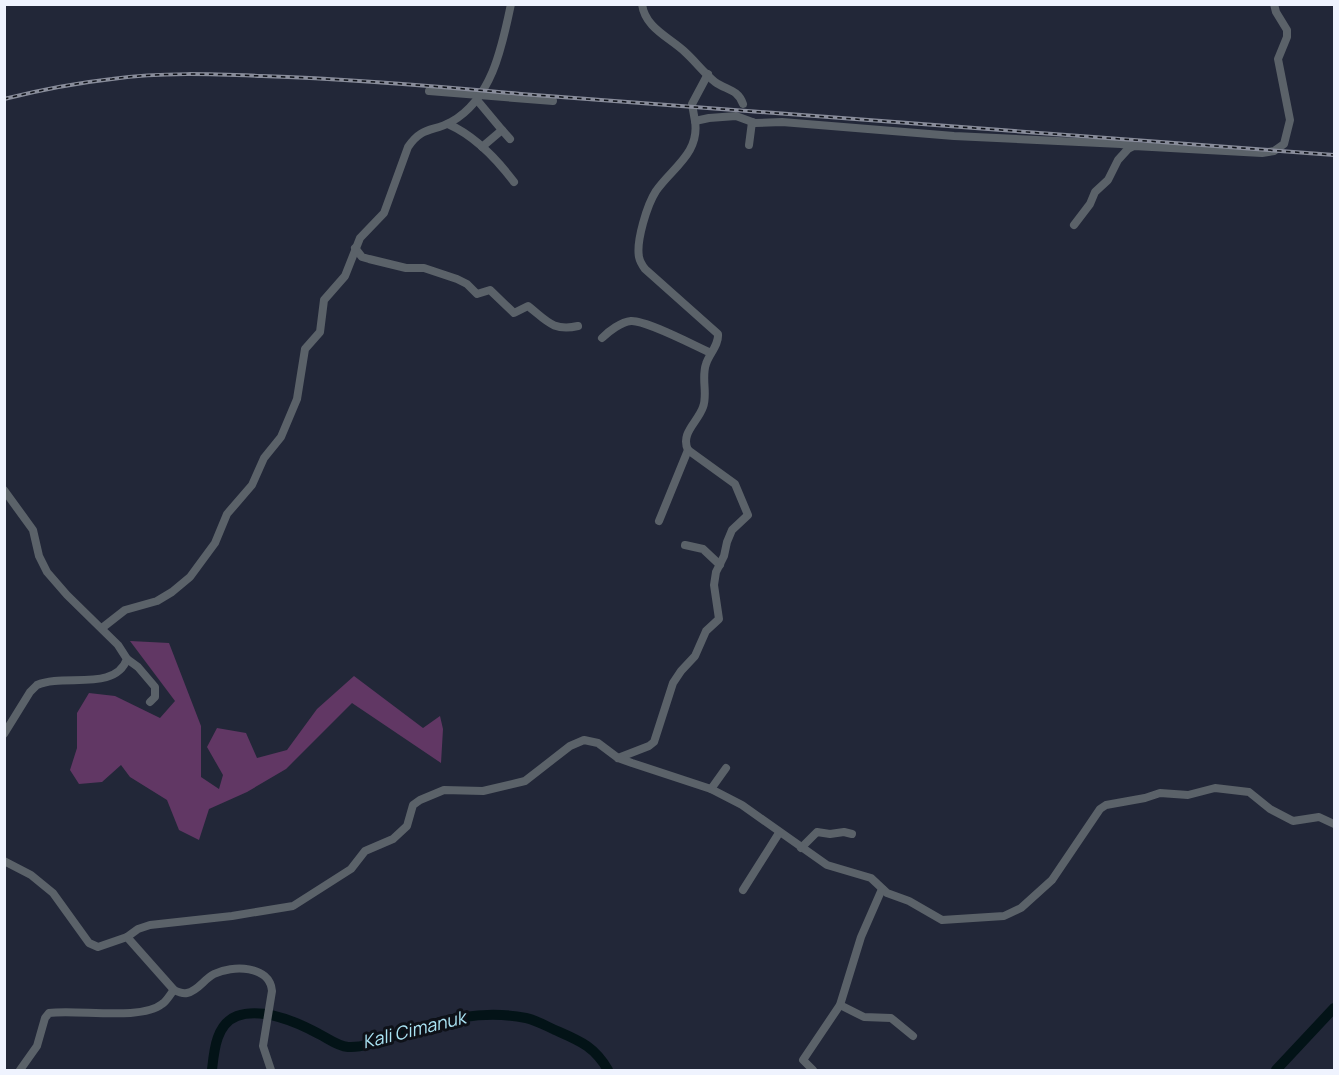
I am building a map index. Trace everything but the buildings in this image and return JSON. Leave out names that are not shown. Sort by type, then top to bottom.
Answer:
[{"type":"street","points":[[102,628],[125,610],[157,601],[172,592],[190,577],[215,543],[227,514],[252,485],[264,458],[281,437],[297,399],[305,349],[320,332],[324,300],[345,276],[355,248],[365,231],[384,213],[408,147],[413,140],[428,129],[448,124],[479,98],[500,52],[512,4]]},
{"type":"street","points":[[642,4],[643,12],[654,28],[684,50],[720,85],[737,93],[743,104]]},
{"type":"street","points":[[695,122],[709,118],[736,116],[752,122],[782,122],[954,136],[1262,153],[1274,151],[1284,144],[1290,120],[1278,58],[1287,37],[1287,30],[1274,4]]},
{"type":"street","points":[[618,758],[654,742],[673,683],[695,656],[706,631],[719,619],[714,585],[716,572],[724,556],[729,534],[747,517],[748,512],[735,484],[688,450],[686,445],[687,435],[704,406],[704,372],[718,340],[716,330],[653,276],[641,264],[638,255],[650,202],[695,142],[692,104],[708,74]]},
{"type":"street","points":[[429,91],[479,98],[553,101]]},
{"type":"street","points":[[479,98],[510,139]]},
{"type":"street","points":[[749,145],[752,122]]},
{"type":"street","points":[[448,124],[470,135],[503,167],[514,182]]},
{"type":"street","points":[[482,147],[502,130]]},
{"type":"street","points":[[1074,225],[1090,204],[1095,192],[1108,180],[1118,160],[1134,146]]},
{"type":"street","points":[[355,248],[362,257],[406,268],[424,268],[457,279],[467,284],[477,294],[490,290],[514,314],[527,306],[555,327],[566,329],[578,326]]},
{"type":"street","points":[[602,338],[612,329],[631,321],[647,325],[711,353]]},
{"type":"street","points":[[659,521],[688,450]]},
{"type":"street","points":[[4,490],[33,530],[41,561],[47,572],[155,687],[155,697],[150,702]]},
{"type":"street","points":[[685,545],[703,549],[720,565]]},
{"type":"street","points":[[4,734],[30,692],[37,685],[106,678],[121,672],[126,656]]},
{"type":"street","points":[[4,861],[31,875],[47,887],[66,910],[82,935],[93,945],[103,946],[150,925],[232,916],[293,906],[351,868],[365,850],[393,839],[407,826],[413,805],[437,791],[494,789],[525,781],[570,746],[584,740],[598,743],[618,758],[711,789],[741,805],[801,848],[837,870],[857,872],[871,878],[886,893],[909,901],[942,920],[1007,915],[1015,912],[1034,898],[1052,880],[1102,807],[1160,793],[1188,795],[1215,788],[1246,791],[1286,819],[1298,821],[1319,817],[1335,824]]},
{"type":"street","points":[[711,789],[726,768]]},
{"type":"street","points":[[801,848],[817,832],[852,834]]},
{"type":"street","points":[[743,890],[779,833]]},
{"type":"street","points":[[813,1071],[804,1058],[840,1005],[861,937],[882,889]]},
{"type":"street","points":[[127,937],[174,990],[187,993],[215,974],[233,969],[250,970],[264,975],[269,980],[272,991],[263,1046],[272,1071]]},
{"type":"street","points":[[20,1071],[37,1046],[45,1018],[50,1013],[122,1014],[160,1006],[174,990]]},
{"type":"street","points":[[840,1005],[864,1017],[891,1017],[913,1036]]},
{"type":"shaded area","points":[[130,641],[169,643],[201,726],[201,777],[219,789],[223,775],[207,747],[217,728],[246,733],[257,758],[287,750],[317,709],[354,676],[423,728],[440,716],[443,729],[441,763],[352,703],[286,769],[247,792],[209,809],[199,840],[179,830],[167,800],[130,777],[121,765],[102,782],[79,784],[70,770],[77,748],[77,713],[89,693],[115,696],[160,718],[175,701]]},
{"type":"waterway","name":"Kali Cimanuk","points":[[1276,1070],[1334,1008]]},
{"type":"waterway","name":"Kali Cimanuk","points":[[212,1070],[217,1039],[225,1025],[237,1016],[257,1013],[290,1021],[348,1047],[368,1045],[417,1028],[463,1017],[494,1015],[526,1018],[586,1045],[608,1070]]},
{"type":"railway","points":[[4,99],[72,85],[150,75],[295,77],[1334,155]]}]
